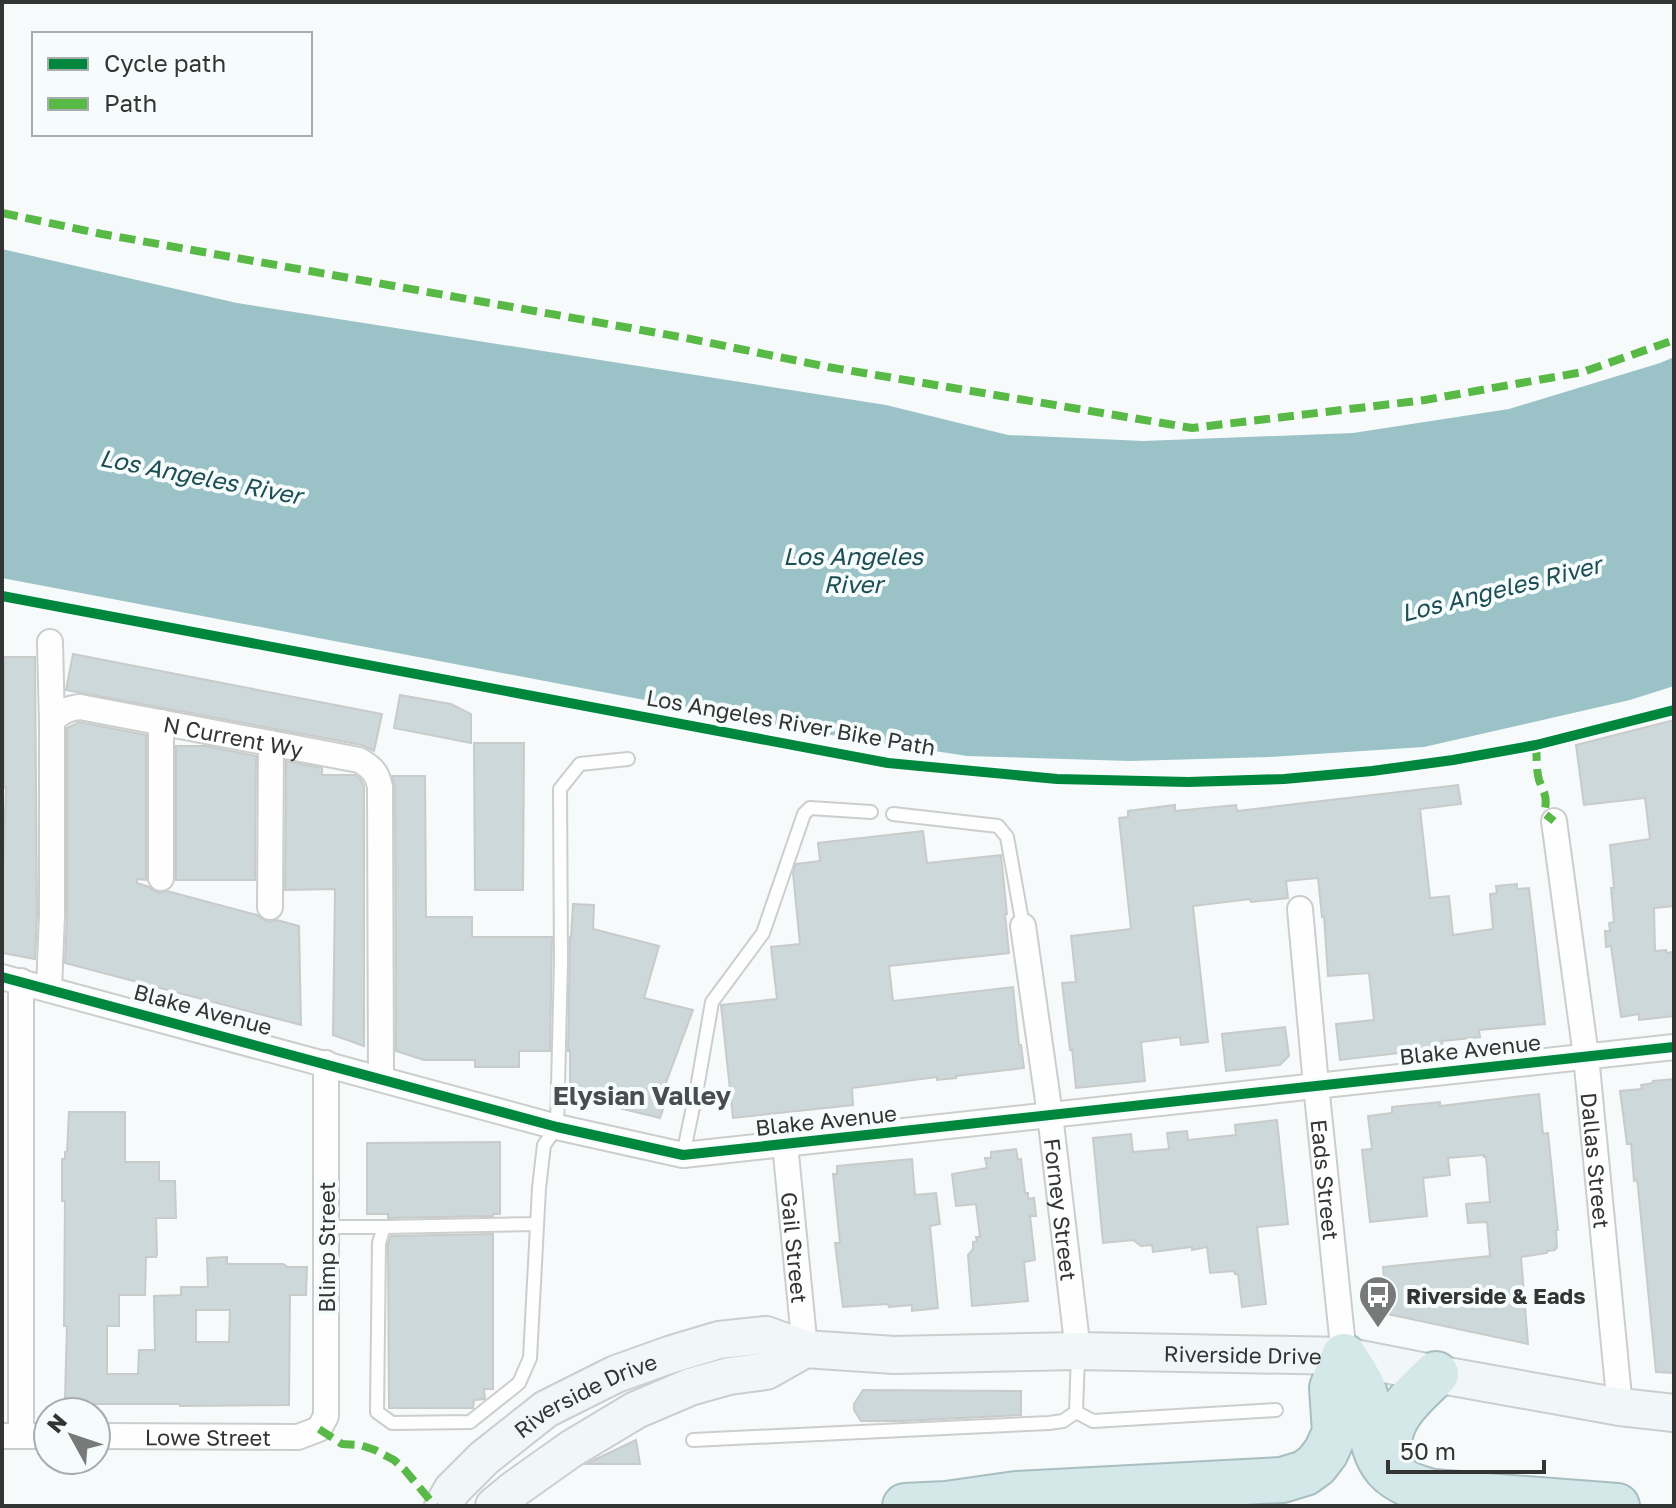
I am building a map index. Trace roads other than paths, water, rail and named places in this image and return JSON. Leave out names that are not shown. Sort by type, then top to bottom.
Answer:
[{"type":"highway","points":[[1344,1356],[1364,1390],[1373,1445],[1382,1465],[1413,1487],[1433,1492],[1617,1506]]},
{"type":"highway","points":[[905,1506],[946,1504],[1016,1494],[1282,1480],[1305,1473],[1326,1452],[1335,1432],[1332,1388],[1344,1356]]},
{"type":"highway","points":[[1395,1477],[1389,1446],[1391,1430],[1407,1402],[1436,1374]]},
{"type":"main road","name":"Riverside Drive","points":[[443,1506],[452,1490],[484,1458],[546,1409],[616,1374],[669,1355],[719,1340],[766,1335],[805,1349],[894,1355],[1078,1351],[1344,1356],[1620,1407],[1674,1413]]},
{"type":"main road","name":"Riverside Drive","points":[[494,1506],[571,1449],[636,1410],[690,1387],[729,1376],[766,1371],[805,1349]]},
{"type":"street","points":[[49,989],[52,915],[50,642]]},
{"type":"street","name":"N Current Wy","points":[[52,722],[71,708],[80,707],[359,760],[372,767],[378,777],[380,844],[381,1078]]},
{"type":"street","points":[[161,722],[161,878]]},
{"type":"street","points":[[270,907],[271,743]]},
{"type":"street","name":"Dallas Street","points":[[1554,821],[1586,1056],[1620,1407]]},
{"type":"street","name":"Eads Street","points":[[1300,909],[1344,1356]]},
{"type":"street","name":"Forney Street","points":[[1023,926],[1050,1115],[1078,1351]]},
{"type":"street","points":[[12,979],[12,1436]]},
{"type":"street","name":"Blake Avenue","points":[[12,979],[557,1127],[683,1155],[1674,1047]]},
{"type":"street","name":"Blimp Street","points":[[319,1429],[326,1416],[326,1063]]},
{"type":"street","name":"Gail Street","points":[[785,1144],[805,1349]]},
{"type":"street","name":"Lowe Street","points":[[112,1436],[298,1437],[319,1429]]},
{"type":"lane","points":[[384,1227],[379,1243],[377,1412],[392,1423],[470,1422],[519,1383],[530,1358],[544,1145],[557,1127],[561,962],[560,789],[580,764],[628,759]]},
{"type":"lane","points":[[683,1155],[712,1002],[763,933],[804,814],[810,808],[871,812]]},
{"type":"lane","points":[[893,814],[998,826],[1007,837],[1023,926]]},
{"type":"lane","points":[[326,1227],[537,1224]]},
{"type":"lane","points":[[1076,1412],[1078,1351]]},
{"type":"lane","points":[[1076,1412],[1093,1421],[1276,1410]]},
{"type":"lane","points":[[693,1440],[1049,1423],[1063,1421],[1076,1412]]},
{"type":"water","name":"Los Angeles River","points":[[2,249],[237,303],[886,405],[1008,435],[1143,441],[1353,433],[1509,409],[1674,357],[1674,686],[1630,700],[1424,747],[1269,757],[1130,761],[967,756],[818,733],[2,578]]},
{"type":"place","name":"Riverside & Eads","points":[[1378,1329]]},
{"type":"district","name":"Elysian Valley","points":[[642,1095]]}]
